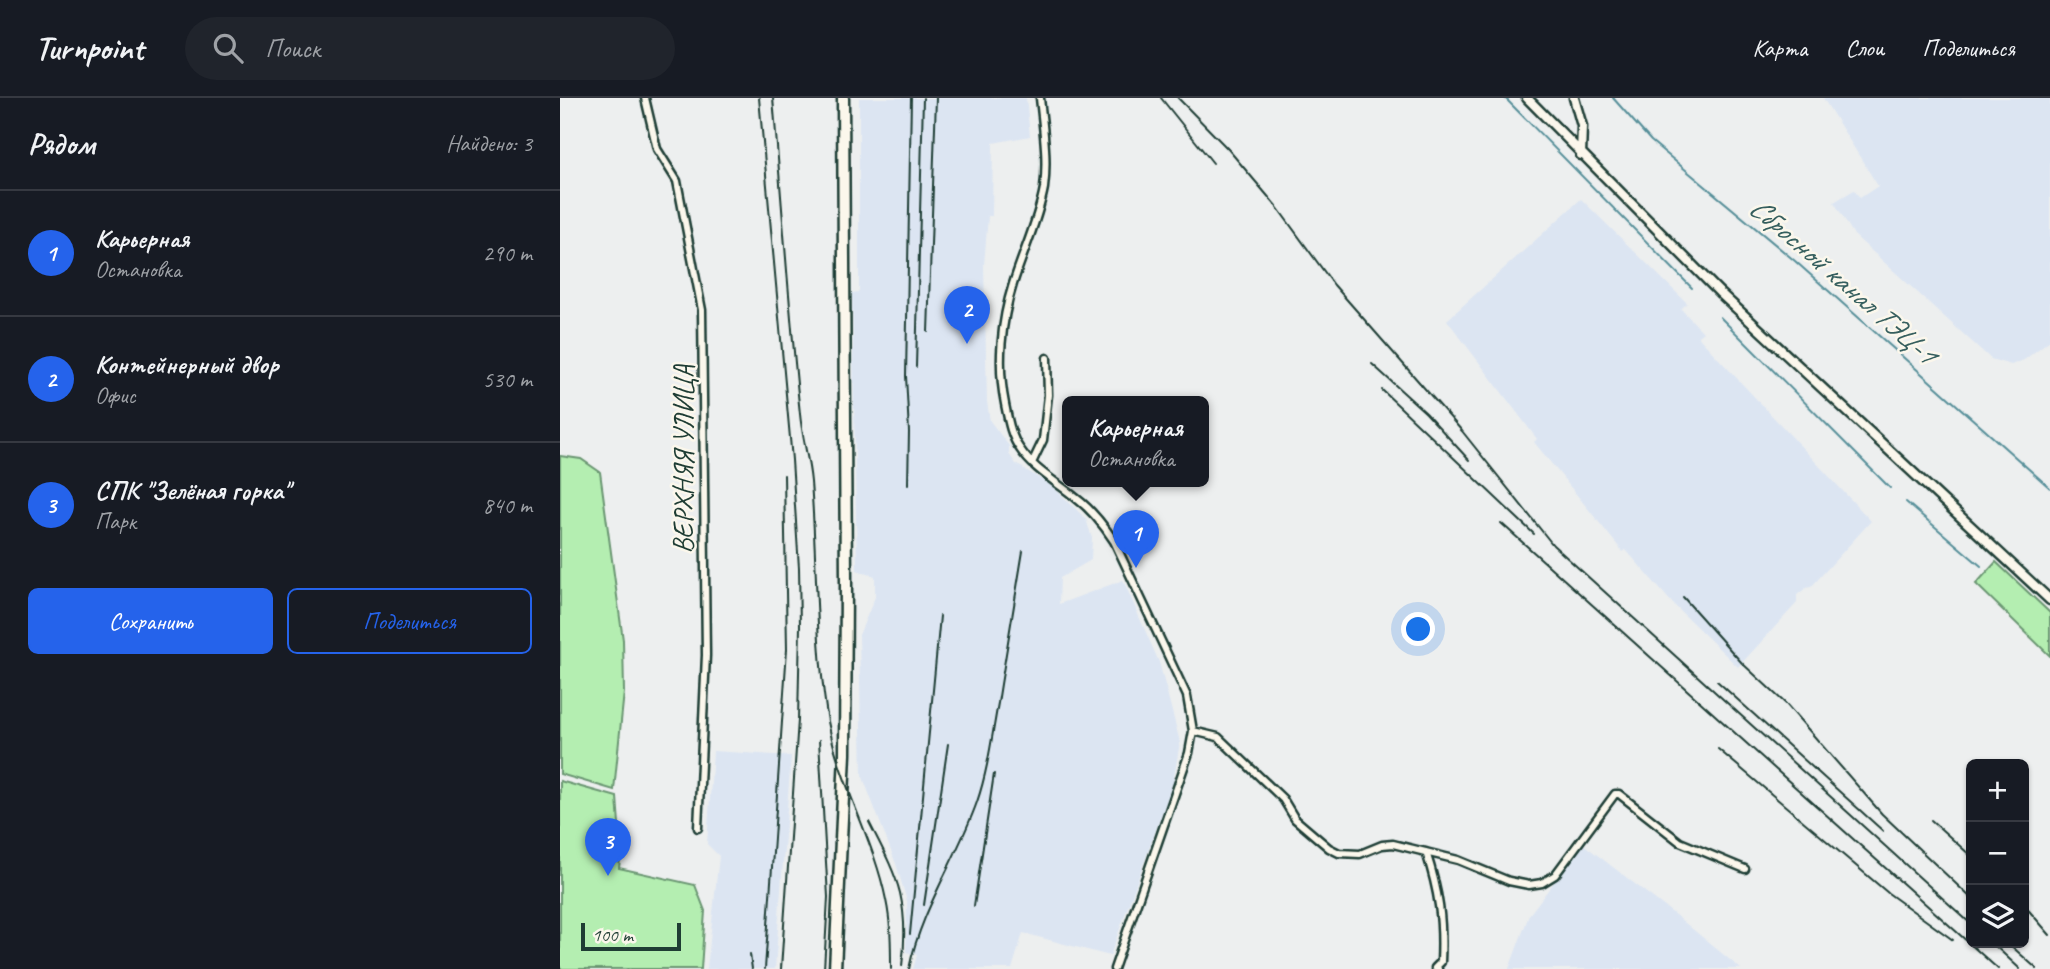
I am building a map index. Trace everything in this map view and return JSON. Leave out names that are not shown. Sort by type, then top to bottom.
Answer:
[{"type":"highway","points":[[835,969],[845,754],[843,98]]},
{"type":"main road","points":[[1527,98],[1719,292],[2050,600]]},
{"type":"main road","points":[[1574,98],[1582,126],[1581,155]]},
{"type":"street","name":"ВЕРХНЯЯ УЛИЦА","points":[[645,98],[657,149],[677,181],[704,333],[702,369],[706,654],[698,828]]},
{"type":"street","points":[[1040,98],[1045,163],[1044,190],[1013,283],[1005,317],[1001,386],[1008,420],[1019,448],[1032,463],[1099,519],[1114,541],[1187,696],[1193,732],[1189,753],[1114,969]]},
{"type":"street","points":[[1032,463],[1043,440],[1048,395],[1047,358]]},
{"type":"street","points":[[1193,732],[1218,737],[1283,799],[1295,818],[1329,848],[1339,853],[1360,854],[1382,845],[1393,844],[1458,860],[1510,881],[1529,885],[1542,883],[1555,875],[1615,794],[1619,794],[1680,842],[1745,869]]},
{"type":"street","points":[[1426,852],[1436,885],[1442,922],[1441,962],[1435,968],[1438,969]]},
{"type":"shaded area","points":[[859,98],[1026,98],[1030,136],[993,143],[992,216],[988,216],[984,265],[987,402],[990,421],[1009,446],[1009,454],[1016,464],[1052,486],[1086,519],[1092,538],[1091,560],[1060,578],[1059,604],[1123,580],[1159,662],[1180,742],[1173,783],[1110,956],[1023,933],[1012,969],[913,969],[917,955],[906,952],[907,901],[862,775],[859,635],[875,597],[875,576],[857,570],[852,293],[859,292]]},
{"type":"shaded area","points":[[1823,98],[2050,98],[2050,340],[2024,360],[2011,365],[1991,359],[1854,235],[1834,202],[1854,190],[1860,198],[1878,186]]},
{"type":"shaded area","points":[[1581,199],[1687,303],[1681,309],[1703,332],[1698,336],[1701,340],[1871,521],[1811,587],[1797,595],[1797,603],[1738,667],[1673,604],[1626,550],[1623,552],[1534,442],[1537,439],[1447,320]]},
{"type":"shaded area","points":[[713,751],[791,756],[775,969],[707,969],[719,856],[707,844]]},
{"type":"shaded area","points":[[1583,844],[1741,969],[1509,969],[1529,915]]},
{"type":"green space","points":[[560,456],[581,459],[600,472],[623,640],[624,692],[614,790],[560,774]]},
{"type":"green space","points":[[1996,562],[2050,613],[2050,656],[1976,584]]},
{"type":"green space","points":[[560,781],[617,797],[621,851],[619,868],[695,885],[705,911],[701,969],[560,969]]},
{"type":"waterway","points":[[1505,98],[1692,288]]},
{"type":"waterway","name":"Сбросной канал ТЭЦ-1","points":[[1613,98],[1651,141],[1795,261],[2050,488]]},
{"type":"waterway","points":[[1720,317],[1890,488]]},
{"type":"waterway","points":[[1906,502],[1981,566]]},
{"type":"railway","points":[[759,98],[792,460],[799,568],[798,720],[781,969]]},
{"type":"railway","points":[[773,98],[796,375],[811,482],[820,653],[826,709],[837,758],[880,876],[889,917],[891,969]]},
{"type":"railway","points":[[908,484],[906,376],[911,98]]},
{"type":"railway","points":[[916,367],[923,98]]},
{"type":"railway","points":[[928,332],[936,98]]},
{"type":"railway","points":[[1161,98],[1213,163]]},
{"type":"railway","points":[[1178,98],[1228,149],[1277,207],[1334,285],[1462,431],[1553,545],[1966,919]]},
{"type":"railway","points":[[1372,364],[1426,413],[1469,460]]},
{"type":"railway","points":[[1382,390],[1534,534]]},
{"type":"railway","points":[[765,969],[787,649],[784,475]]},
{"type":"railway","points":[[1501,523],[1998,969]]},
{"type":"railway","points":[[909,969],[922,926],[969,823],[981,790],[992,740],[1023,551]]},
{"type":"railway","points":[[1683,597],[1742,663],[1786,704],[1882,814],[1966,893]]},
{"type":"railway","points":[[910,934],[940,616]]},
{"type":"railway","points":[[1717,681],[1883,831]]},
{"type":"railway","points":[[819,740],[828,897],[824,969]]},
{"type":"railway","points":[[924,905],[948,744]]},
{"type":"railway","points":[[1718,749],[1888,893],[1953,940]]},
{"type":"railway","points":[[974,906],[994,774]]},
{"type":"railway","points":[[1931,820],[1966,852]]},
{"type":"railway","points":[[869,822],[900,893],[904,929],[902,966]]},
{"type":"railway","points":[[2029,911],[2050,935]]},
{"type":"railway","points":[[1997,948],[2020,969]]},
{"type":"railway","points":[[2014,948],[2037,969]]},
{"type":"railway","points":[[750,954],[752,969]]},
{"type":"place","name":"Контейнерный двор","points":[[967,344]]},
{"type":"place","name":"Карьерная","points":[[1136,568]]},
{"type":"place","name":"СПК \"Зелёная горка\"","points":[[608,876]]}]
